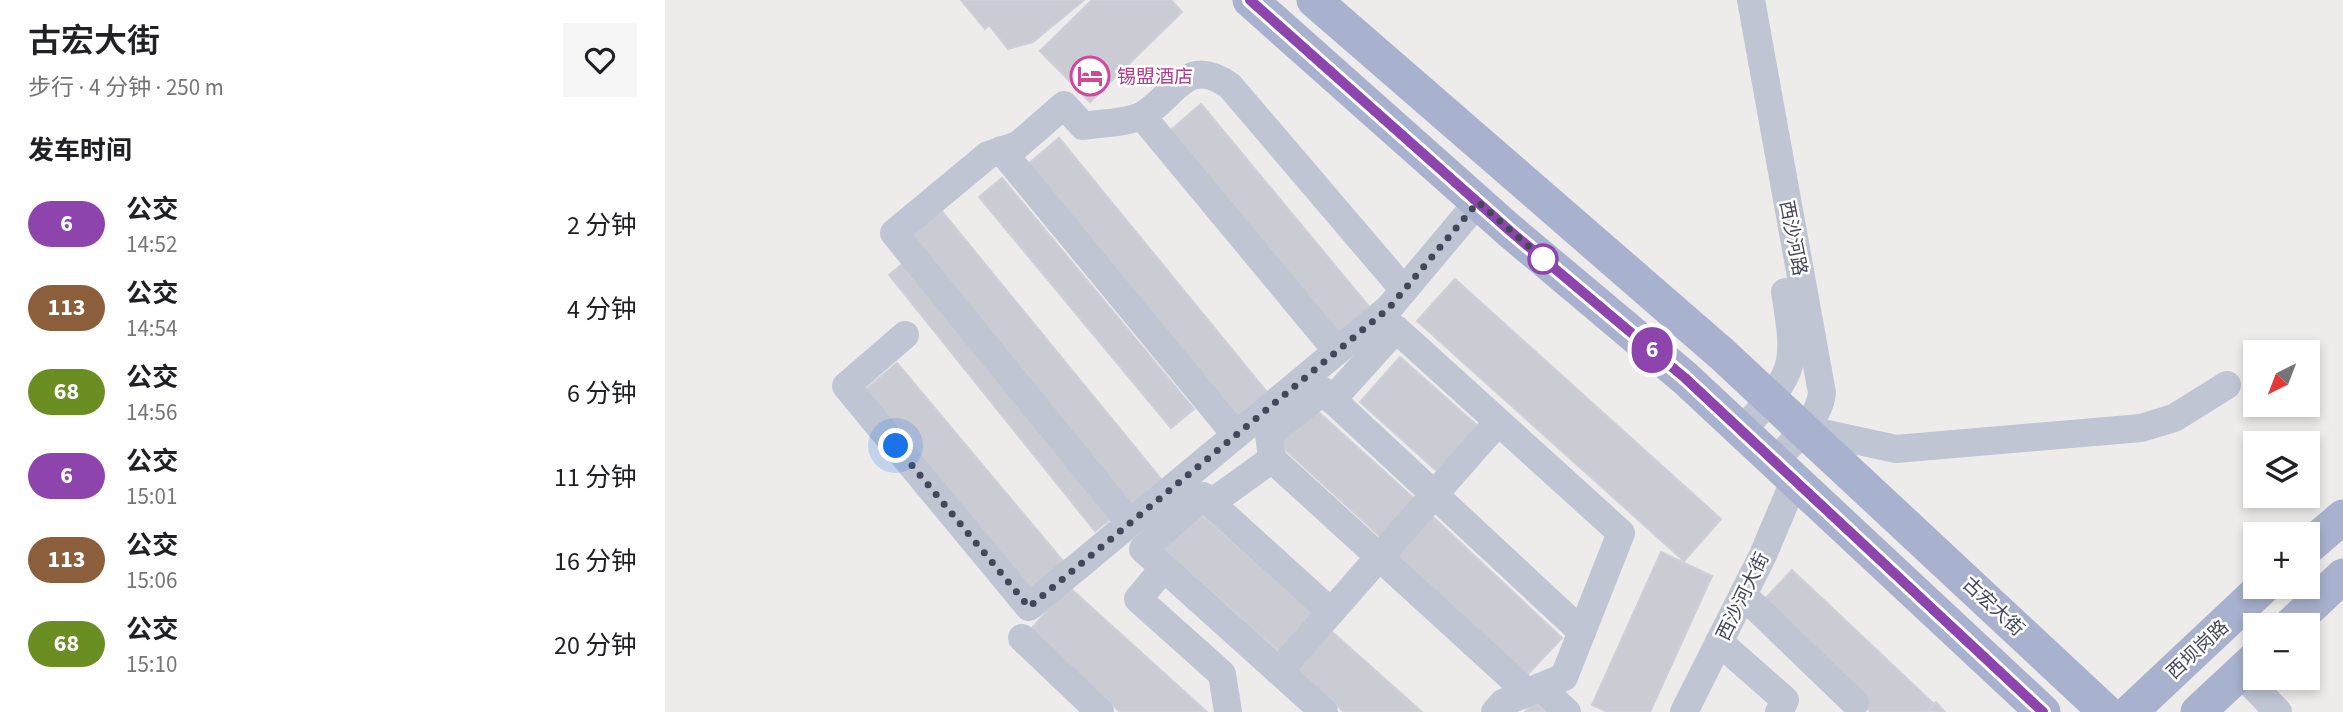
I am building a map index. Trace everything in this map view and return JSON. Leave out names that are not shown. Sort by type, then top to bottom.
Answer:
[{"type":"main road","points":[[1250,0],[1478,202],[1743,430],[2043,712]]},
{"type":"main road","name":"古宏大街","points":[[1314,0],[1771,398],[2106,712]]},
{"type":"main road","points":[[2320,537],[2343,517]]},
{"type":"main road","points":[[2304,613],[2343,576]]},
{"type":"main road","name":"西坝岗路","points":[[2130,712],[2250,599]]},
{"type":"main road","points":[[2198,712],[2243,670]]},
{"type":"street","name":"西沙河路","points":[[1734,0],[1793,337],[1793,357],[1787,376],[1743,430]]},
{"type":"street","name":"西沙河路","points":[[1751,0],[1819,367],[1820,405],[1804,429],[1786,470]]},
{"type":"street","points":[[1130,523],[894,233],[988,155],[1018,145],[1064,105],[1083,125],[1142,116],[1175,84],[1195,74],[1221,79],[1230,86],[1404,290]]},
{"type":"street","points":[[1142,116],[1337,351]]},
{"type":"street","points":[[1001,150],[1236,435]]},
{"type":"street","points":[[905,335],[846,386],[1029,607],[1389,308],[1478,202]]},
{"type":"street","points":[[1332,400],[1396,329],[1621,533],[1564,677],[1503,704],[1495,712]]},
{"type":"street","points":[[1804,429],[1896,449],[2141,428],[2174,418],[2227,385]]},
{"type":"street","points":[[1567,712],[1534,690],[1272,459],[1269,434],[1323,391],[1582,632]]},
{"type":"street","points":[[1279,671],[1498,422]]},
{"type":"street","points":[[1212,503],[1272,459]]},
{"type":"street","name":"西沙河大街","points":[[1684,712],[1743,595],[1786,470]]},
{"type":"street","points":[[1324,712],[1143,549],[1203,496],[1331,612]]},
{"type":"street","points":[[1164,568],[1138,599],[1222,674],[1228,712]]},
{"type":"street","points":[[1743,595],[1855,703]]},
{"type":"street","points":[[1022,638],[1100,712]]},
{"type":"street","points":[[1719,642],[1785,700],[1779,712]]},
{"type":"street","points":[[2264,690],[2278,712]]},
{"type":"building","points":[[961,0],[1084,0],[1033,42],[1008,49],[989,25],[985,29]]},
{"type":"building","name":"锡盟酒店","points":[[1092,0],[1171,0],[1182,12],[1090,102],[1040,51]]},
{"type":"building","points":[[1201,104],[1372,310],[1337,339],[1166,134]]},
{"type":"building","points":[[1059,138],[1267,392],[1235,418],[1027,165]]},
{"type":"building","points":[[1002,178],[1194,409],[1171,428],[979,197]]},
{"type":"building","points":[[940,209],[1162,480],[1128,508],[906,237]]},
{"type":"building","points":[[906,261],[1113,517],[1095,531],[889,275]]},
{"type":"building","points":[[1455,279],[1721,519],[1684,561],[1417,321]]},
{"type":"building","points":[[1400,357],[1479,427],[1439,473],[1360,402]]},
{"type":"building","points":[[897,363],[1068,567],[1031,598],[860,394]]},
{"type":"building","points":[[1313,407],[1417,501],[1383,539],[1279,444]]},
{"type":"building","points":[[1197,511],[1316,615],[1282,654],[1163,549]]},
{"type":"building","points":[[1431,515],[1562,638],[1526,676],[1395,553]]},
{"type":"building","points":[[1661,552],[1712,576],[1650,712],[1608,712],[1592,705]]},
{"type":"building","points":[[1792,570],[1934,704],[1926,712],[1871,712],[1759,605]]},
{"type":"building","points":[[1069,587],[1207,712],[1120,712],[1030,630]]},
{"type":"building","points":[[1330,630],[1422,712],[1344,712],[1295,669]]},
{"type":"building","points":[[1534,702],[1545,712],[1525,712]]},
{"type":"building","points":[[1936,702],[1945,712],[1926,712]]},
{"type":"bus line","name":"6","points":[[1250,0],[1510,231],[1685,378],[1760,445],[2043,712]]},
{"type":"place","name":"锡盟酒店","points":[[1090,76]]},
{"type":"route","points":[[896,446],[1029,607],[1389,308],[1478,202],[1549,264],[1543,259]]}]
